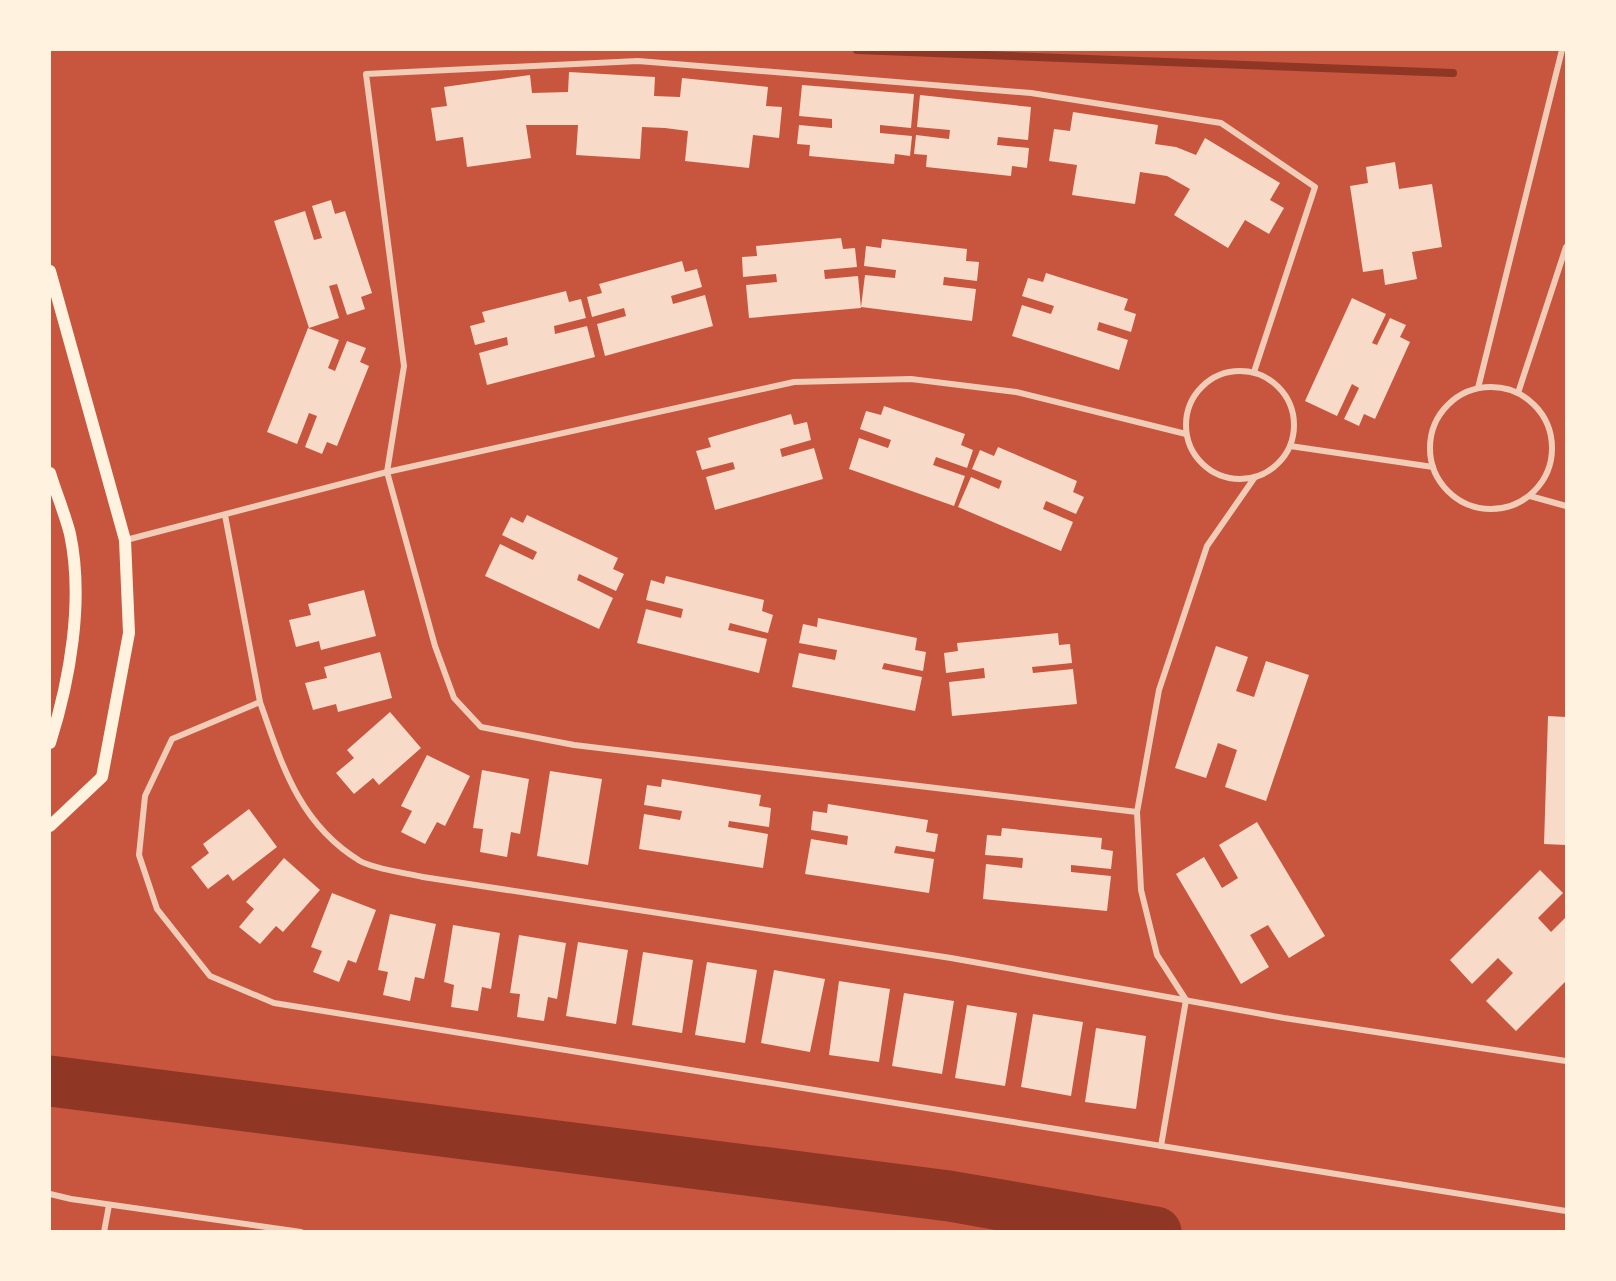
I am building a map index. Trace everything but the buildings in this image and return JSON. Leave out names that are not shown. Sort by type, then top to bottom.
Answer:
[{"type":"main road","points":[[50,271],[125,540],[129,633],[102,777],[50,826]]},
{"type":"main road","points":[[50,473],[70,535],[74,577],[74,645],[50,742]]},
{"type":"street","points":[[1478,388],[1562,50]]},
{"type":"street","points":[[1137,812],[574,745],[481,727],[454,698],[435,646],[387,472],[404,366],[366,74],[638,61],[1031,93],[1221,123],[1315,187],[1254,372]]},
{"type":"street","points":[[1518,393],[1566,247]]},
{"type":"street","points":[[1161,1146],[1186,1000],[1157,955],[1141,890],[1137,812],[1159,690],[1207,546],[1255,477],[1281,461],[1290,446],[1294,428],[1292,410],[1284,393],[1271,380],[1254,372],[1236,371],[1218,375],[1202,385],[1192,400],[1186,417],[1186,434],[1192,451],[1203,465],[1217,474],[1234,479],[1255,477]]},
{"type":"street","points":[[125,540],[387,472],[794,382],[911,379],[1016,392],[1186,434]]},
{"type":"street","points":[[1498,387],[1518,393],[1535,405],[1547,422],[1552,442],[1551,463],[1543,481],[1530,496],[1512,506],[1493,510],[1473,507],[1456,498],[1441,484],[1433,467],[1430,447],[1433,427],[1443,410],[1458,396],[1478,388],[1498,387]]},
{"type":"street","points":[[1290,446],[1433,467]]},
{"type":"street","points":[[1530,496],[1566,506]]},
{"type":"street","points":[[225,514],[260,702],[286,778],[315,824],[362,862],[423,877],[951,958],[1186,1000],[1566,1061]]},
{"type":"street","points":[[260,702],[172,739],[145,796],[139,855],[156,909],[210,976],[274,1003],[1566,1211]]},
{"type":"street","points":[[50,1194],[109,1205],[301,1232]]},
{"type":"street","points":[[104,1232],[109,1205]]},
{"type":"waterway","points":[[857,50],[1453,73]]},
{"type":"waterway","points":[[50,1081],[949,1196],[1156,1232]]}]
